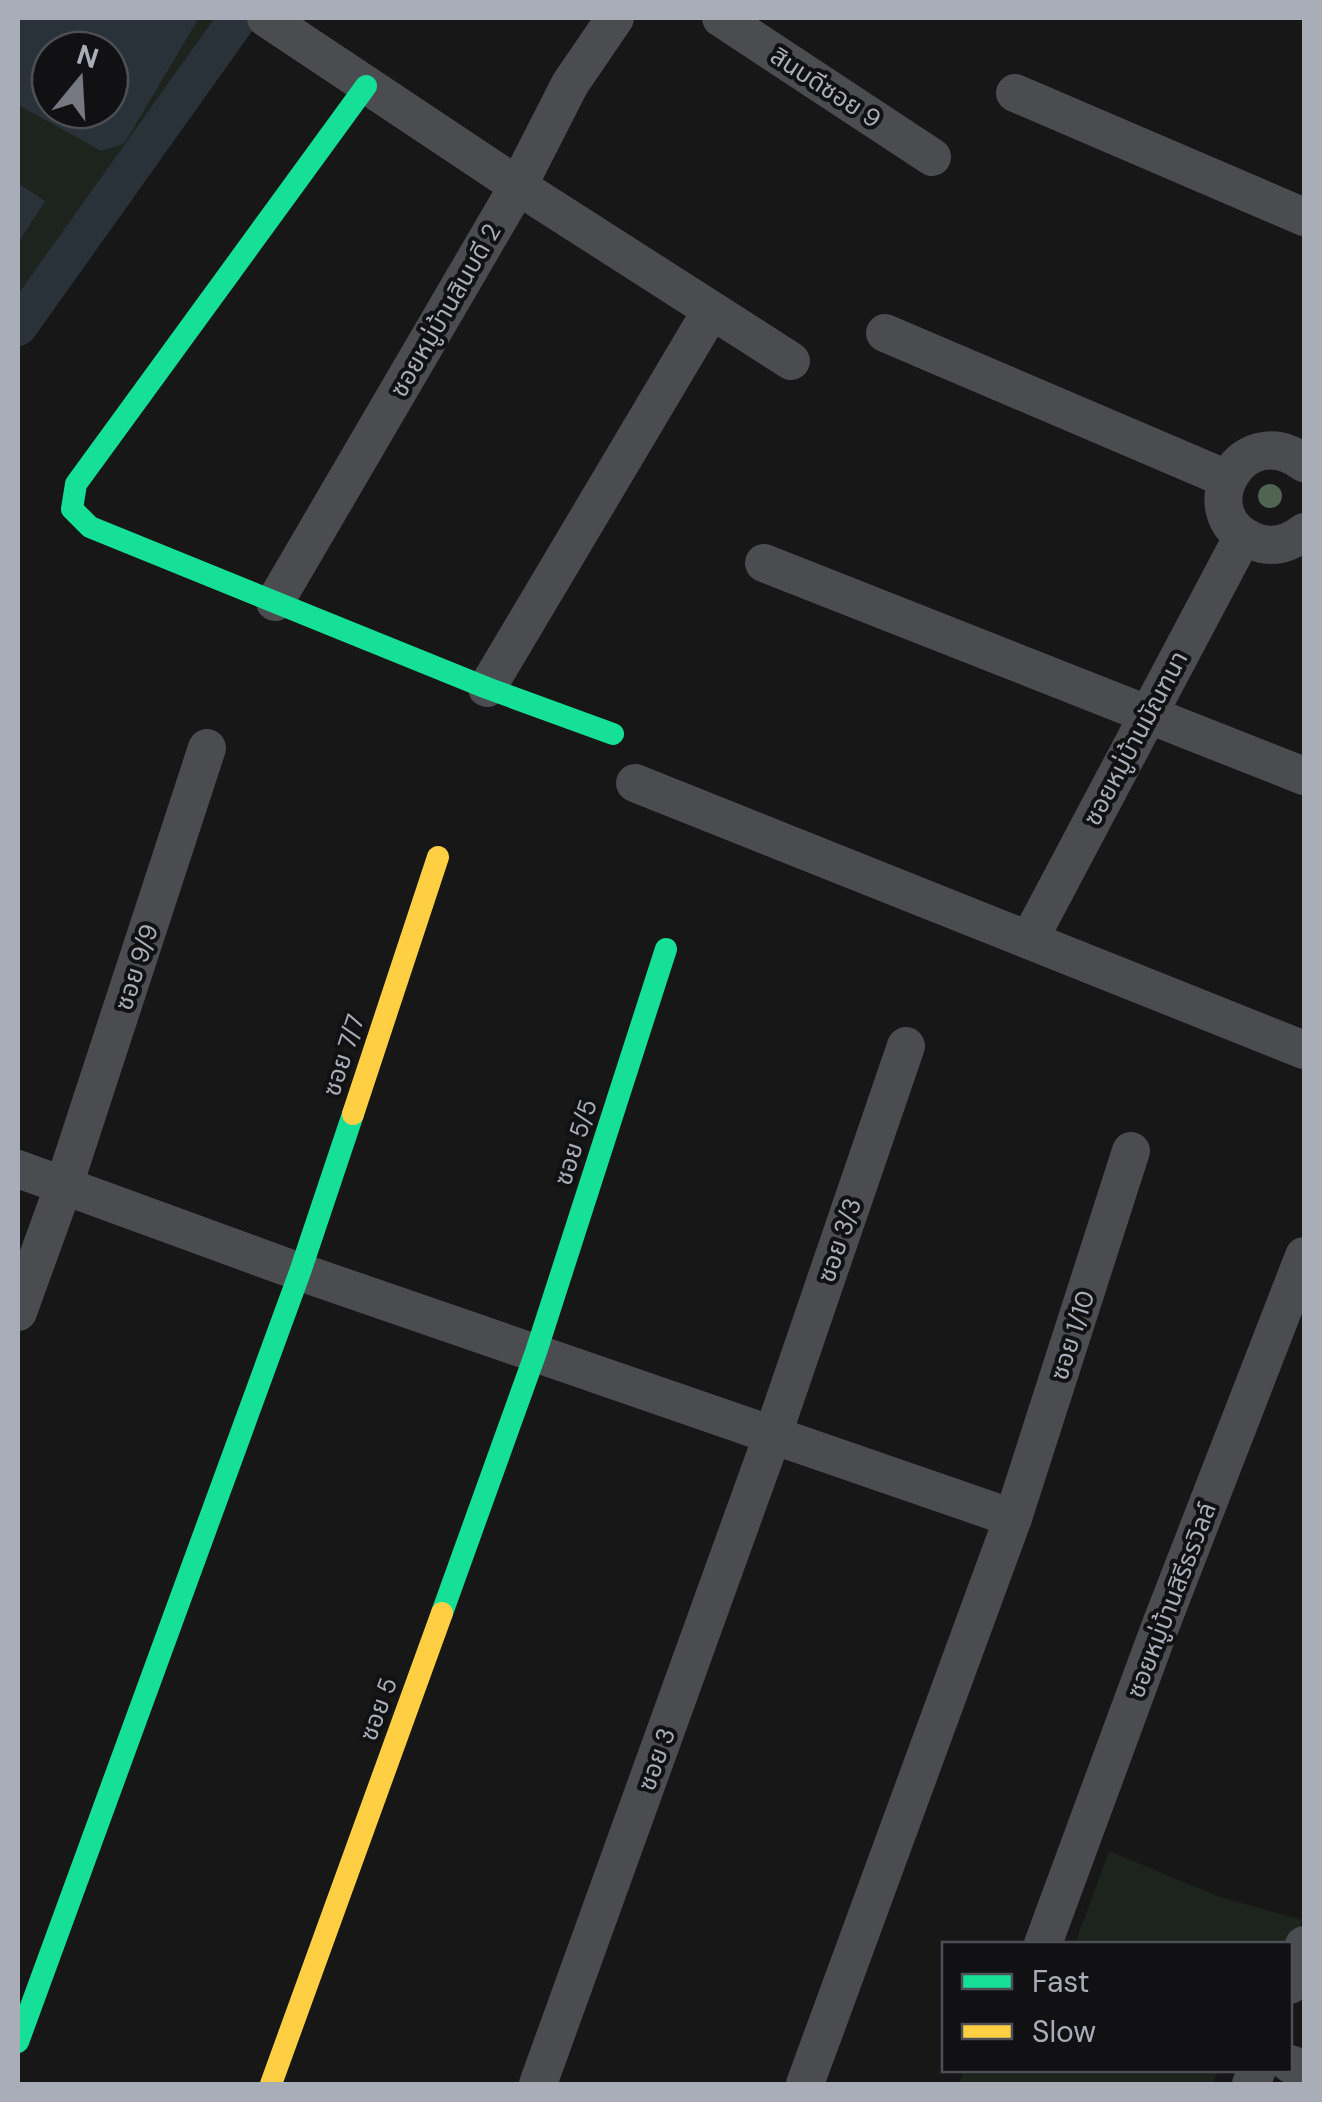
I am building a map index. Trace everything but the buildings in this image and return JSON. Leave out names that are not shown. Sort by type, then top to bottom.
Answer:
[{"type":"street","points":[[266,18],[791,361]]},
{"type":"street","name":"ซอยหมู่บ้านสินบดี 2","points":[[275,602],[518,186],[570,84],[615,18]]},
{"type":"street","name":"สินบดีซอย 9","points":[[721,18],[932,157]]},
{"type":"street","points":[[366,86],[76,484],[72,509],[90,528],[487,688],[613,734]]},
{"type":"street","points":[[1015,93],[1304,216]]},
{"type":"street","points":[[487,688],[711,311]]},
{"type":"street","points":[[885,333],[1227,479]]},
{"type":"street","points":[[1301,451],[1278,450],[1248,456],[1227,479],[1223,495],[1232,525],[1243,536],[1273,546],[1288,543],[1304,532]]},
{"type":"street","name":"ซอยหมู่บ้านมัณฑนา","points":[[1029,940],[1243,536]]},
{"type":"street","points":[[764,563],[1304,776]]},
{"type":"street","name":"ซอย 9/9","points":[[18,1312],[64,1185],[207,748]]},
{"type":"street","points":[[636,783],[1304,1050]]},
{"type":"street","name":"ซอย 7/7","points":[[18,2042],[300,1272],[438,856]]},
{"type":"street","name":"ซอย 5/5","points":[[536,1352],[666,949]]},
{"type":"street","name":"ซอย 3/3","points":[[773,1434],[906,1046]]},
{"type":"street","name":"ซอย 1/10","points":[[805,2084],[1012,1518],[1131,1152]]},
{"type":"street","points":[[18,1169],[300,1272],[1012,1518]]},
{"type":"street","name":"ซอยหมู่บ้านสิรีธรวิลล์","points":[[1044,1942],[1160,1626],[1304,1256]]},
{"type":"street","name":"ซอย 5","points":[[271,2084],[536,1352]]},
{"type":"street","name":"ซอย 3","points":[[538,2084],[773,1434]]},
{"type":"street","points":[[1292,1980],[1304,1945]]},
{"type":"shaded area","points":[[18,18],[199,18],[124,144],[101,151],[63,130],[130,130],[130,30],[30,30],[30,112],[18,105]]},
{"type":"shaded area","points":[[199,18],[253,18],[18,344],[18,243],[44,201],[18,183],[18,105],[30,112],[30,130],[63,130],[101,151],[123,144]]},
{"type":"shaded area","points":[[18,183],[45,201],[18,243]]},
{"type":"shaded area","points":[[1109,1851],[1217,1896],[1302,1920],[1292,1947],[1292,1942],[1076,1942]]},
{"type":"shaded area","points":[[963,2072],[1217,2072],[1213,2084],[959,2084]]},
{"type":"waterway","points":[[18,327],[238,18]]},
{"type":"traffic: fast","points":[[366,86],[76,484],[72,509],[90,527],[487,688],[613,734]]},
{"type":"traffic: fast","points":[[442,1613],[536,1352],[666,949]]},
{"type":"traffic: fast","points":[[18,2042],[300,1272],[353,1114]]},
{"type":"traffic: slow","points":[[353,1114],[438,857]]},
{"type":"traffic: slow","points":[[271,2084],[442,1613]]}]
